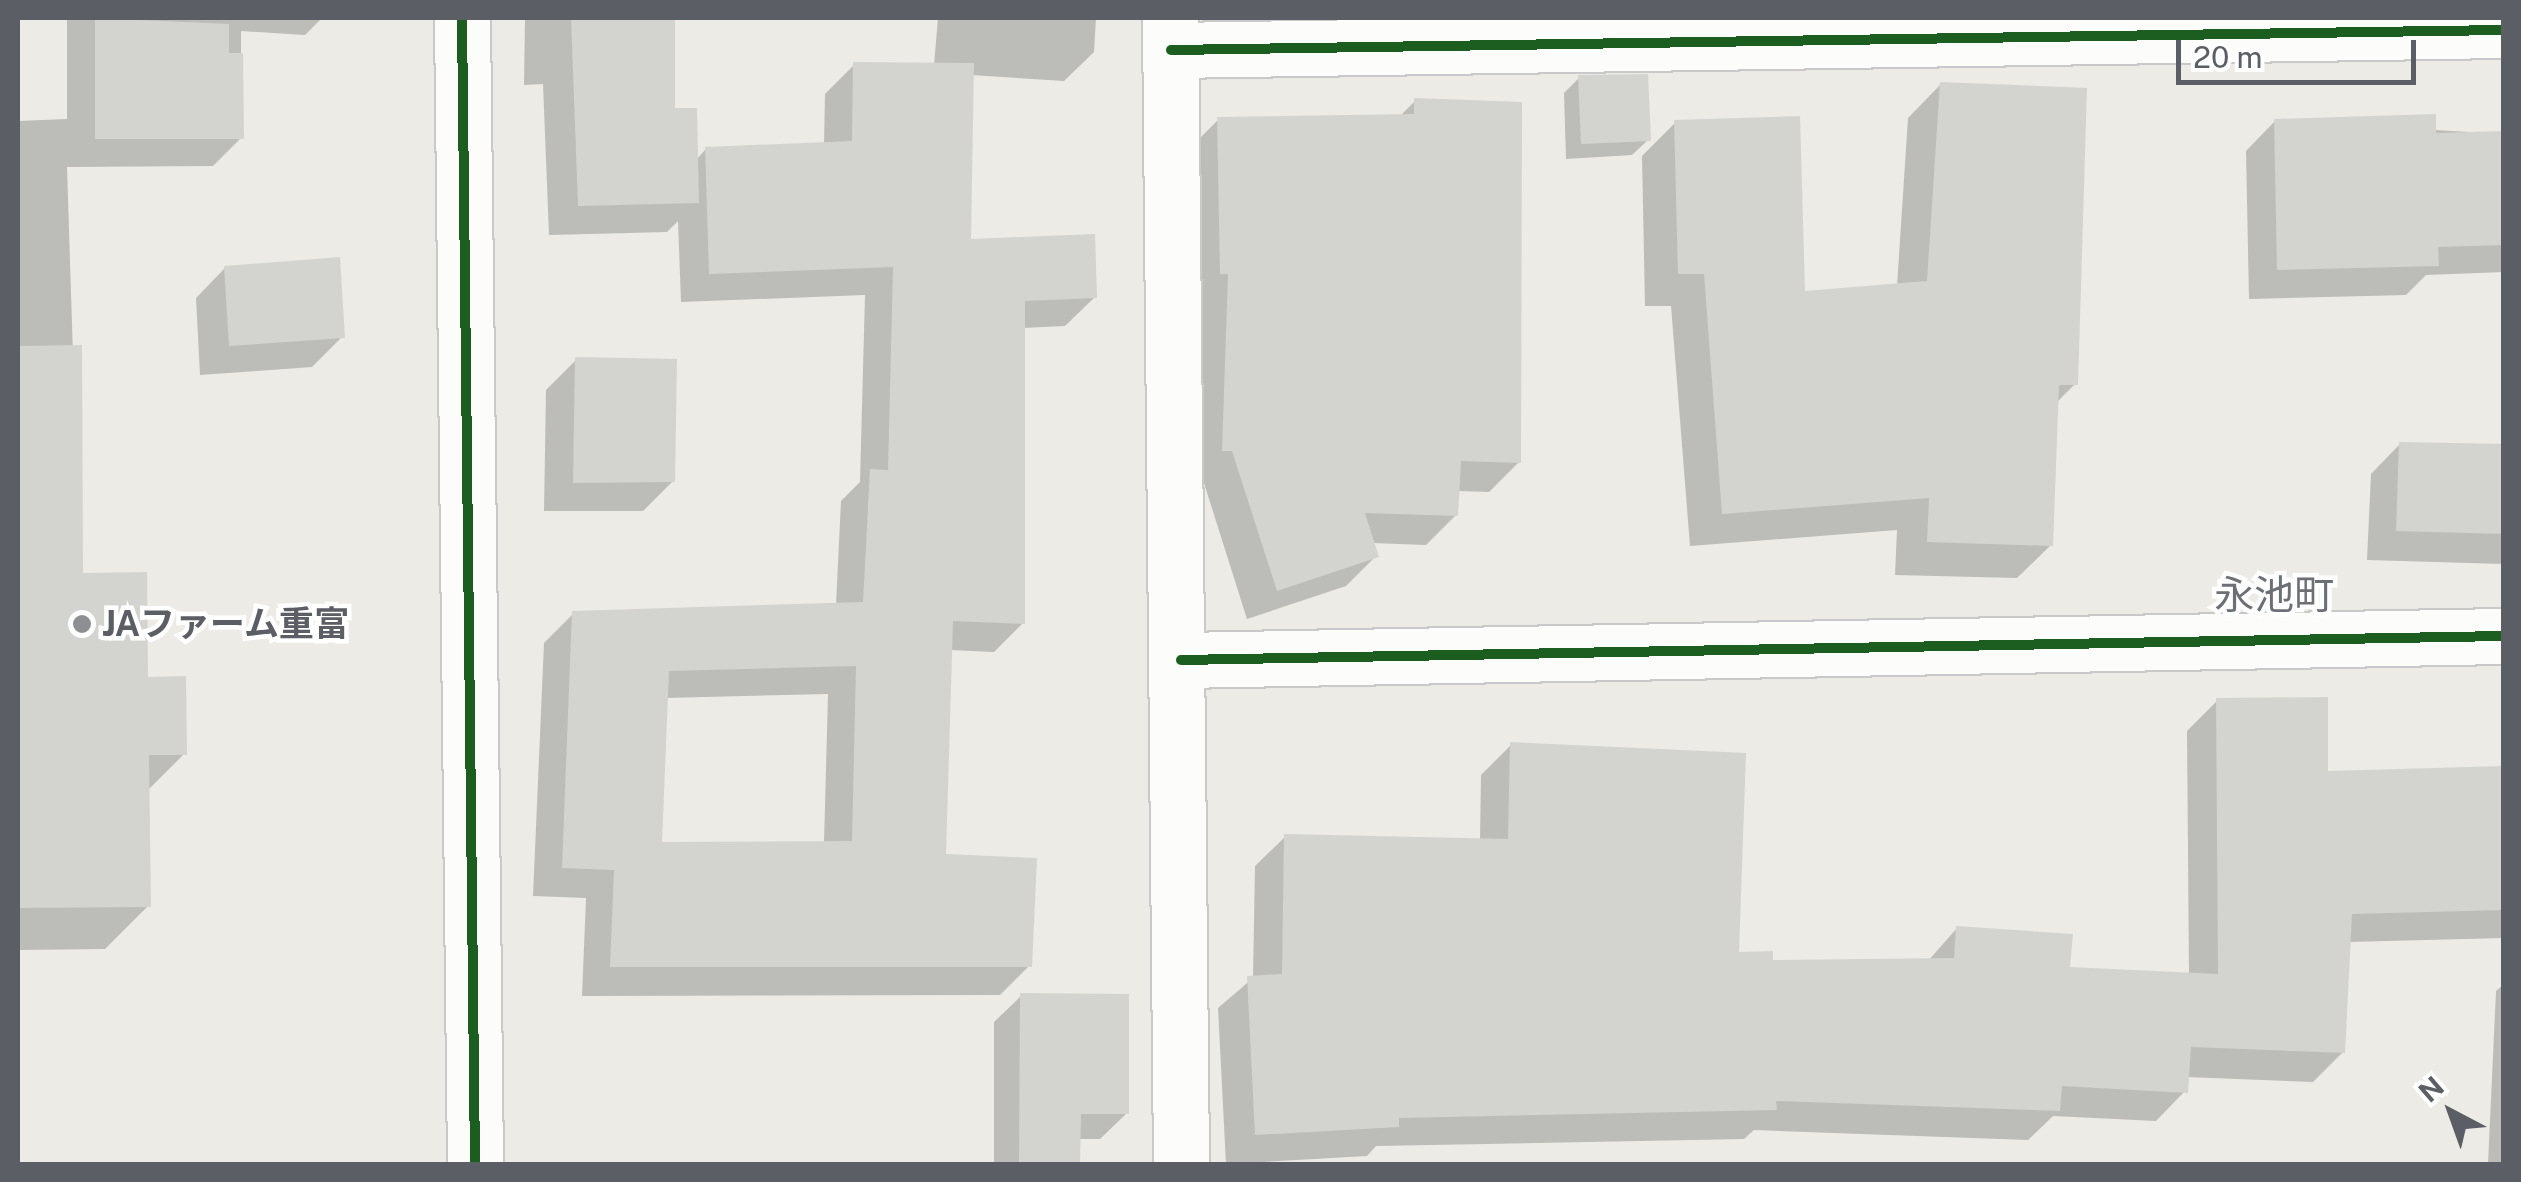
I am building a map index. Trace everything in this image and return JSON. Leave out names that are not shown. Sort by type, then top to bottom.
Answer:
[{"type":"street","points":[[462,18],[474,1164]]},
{"type":"street","points":[[1181,1164],[1181,660],[1170,34],[2504,30]]},
{"type":"street","points":[[1181,660],[2504,636]]},
{"type":"building","points":[[95,18],[229,24],[229,53],[243,53],[244,139],[95,139]]},
{"type":"building","points":[[571,18],[675,18],[675,108],[697,108],[699,203],[578,206]]},
{"type":"building","points":[[853,62],[974,63],[971,239],[1095,234],[1097,298],[1025,301],[1025,624],[953,621],[946,854],[1037,858],[1032,967],[610,967],[614,870],[562,868],[572,611],[863,602],[870,469],[888,470],[893,267],[709,274],[705,147],[852,141]],"holes":[[[856,666],[852,841],[662,842],[669,671]]]},
{"type":"building","points":[[1648,74],[1651,141],[1581,144],[1578,75]]},
{"type":"building","points":[[1940,82],[2087,88],[2078,385],[2059,385],[2053,546],[1927,542],[1929,498],[1722,514],[1704,274],[1678,274],[1674,120],[1800,116],[1805,291],[1927,281]]},
{"type":"building","points":[[1414,98],[1522,102],[1521,463],[1461,461],[1458,516],[1365,513],[1379,557],[1277,591],[1232,451],[1222,451],[1228,274],[1220,274],[1217,117],[1414,114]]},
{"type":"building","points":[[2436,114],[2436,133],[2504,131],[2504,245],[2438,247],[2439,266],[2277,270],[2274,119]]},
{"type":"building","points":[[340,257],[345,338],[229,346],[224,266]]},
{"type":"building","name":"JAファーム重富","points":[[82,345],[83,573],[147,572],[148,677],[186,676],[187,755],[149,755],[151,907],[18,908],[18,346]]},
{"type":"building","points":[[575,357],[677,359],[675,482],[573,483]]},
{"type":"building","points":[[2399,442],[2504,444],[2504,534],[2396,531]]},
{"type":"building","points":[[2328,697],[2328,771],[2504,766],[2504,910],[2352,914],[2345,1053],[2191,1047],[2188,1093],[2062,1086],[2060,1111],[1776,1101],[1777,1110],[1399,1118],[1399,1127],[1255,1135],[1247,976],[1282,974],[1284,834],[1508,839],[1510,742],[1746,753],[1739,952],[1773,951],[1773,960],[1954,958],[1956,926],[2073,934],[2070,967],[2218,974],[2216,698]]},
{"type":"building","points":[[1020,993],[1129,994],[1129,1114],[1081,1114],[1080,1164],[1019,1164]]},
{"type":"cycle path","points":[[462,18],[475,1164]]},
{"type":"cycle path","points":[[1171,50],[2504,30]]},
{"type":"cycle path","points":[[1181,660],[2504,636]]},
{"type":"place","name":"JAファーム重富","points":[[82,624]]},
{"type":"district","name":"永池町","points":[[2274,595]]}]
